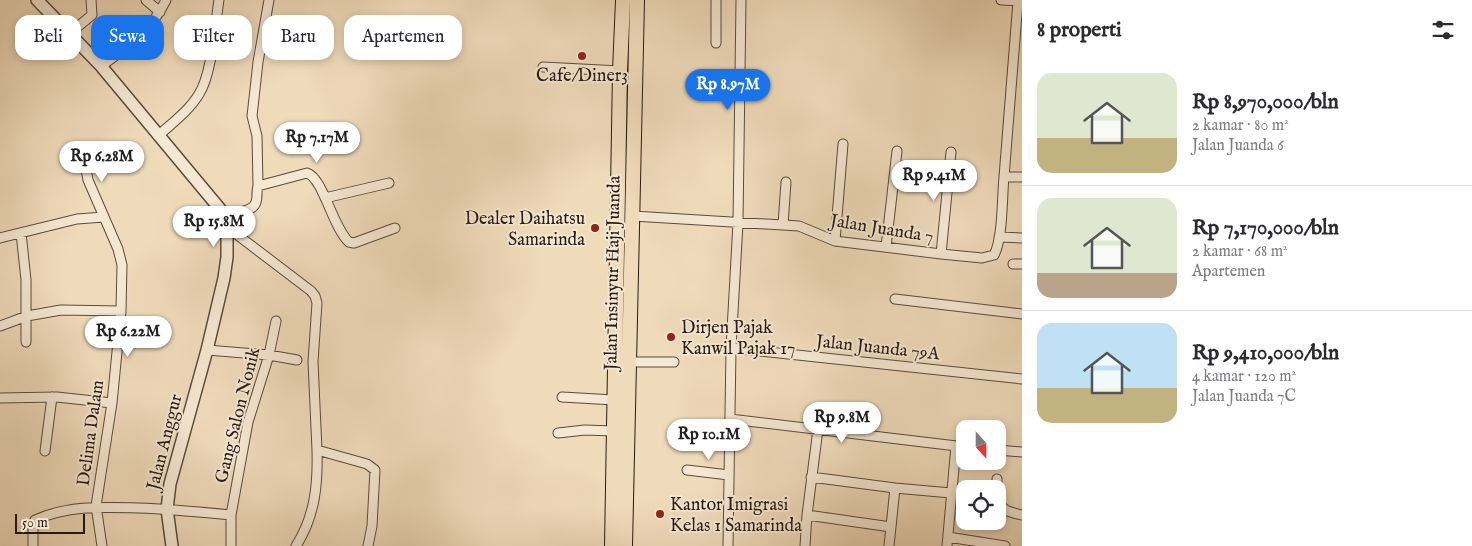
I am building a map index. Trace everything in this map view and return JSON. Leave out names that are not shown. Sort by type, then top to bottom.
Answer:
[{"type":"highway","name":"Jalan Insinyur Haji Juanda","points":[[612,546],[620,71],[623,0]]},
{"type":"highway","name":"Jalan Insinyur Haji Juanda","points":[[625,546],[638,0]]},
{"type":"street","name":"Jalan Anggur","points":[[37,0],[52,15]]},
{"type":"street","points":[[81,24],[92,15],[91,0]]},
{"type":"street","points":[[146,0],[160,12]]},
{"type":"street","points":[[100,66],[139,38],[160,12],[166,0]]},
{"type":"street","points":[[158,136],[187,109],[202,88],[207,74],[220,0]]},
{"type":"street","points":[[224,214],[242,212],[256,203],[258,186],[257,136],[252,116],[258,62],[269,0]]},
{"type":"street","points":[[716,0],[716,43]]},
{"type":"street","points":[[728,546],[731,348],[738,222],[741,0]]},
{"type":"street","points":[[1001,0],[1020,1],[999,237],[1022,238]]},
{"type":"street","name":"Jalan Anggur","points":[[81,45],[224,214],[228,227],[224,278],[207,350],[170,484],[167,509],[172,546]]},
{"type":"street","points":[[543,67],[620,71]]},
{"type":"street","points":[[836,241],[843,144]]},
{"type":"street","name":"Delima Dalam","points":[[102,546],[96,506],[112,403],[120,311],[121,259],[91,187],[85,164],[88,157],[104,149]]},
{"type":"street","points":[[886,247],[897,151]]},
{"type":"street","points":[[941,254],[951,152]]},
{"type":"street","points":[[258,186],[309,173],[314,178],[325,198],[334,220],[349,242],[354,243],[395,228]]},
{"type":"street","points":[[1004,177],[1022,177]]},
{"type":"street","points":[[783,225],[786,182]]},
{"type":"street","points":[[325,198],[389,183]]},
{"type":"street","name":"Jalan Juanda 7","points":[[633,216],[783,225],[804,228],[822,237],[836,241],[989,258],[996,253],[999,237]]},
{"type":"street","points":[[0,238],[77,219],[104,217]]},
{"type":"street","points":[[228,227],[315,296],[313,362],[318,470],[314,507],[296,546]]},
{"type":"street","points":[[21,234],[26,280],[26,342]]},
{"type":"street","points":[[895,299],[1022,314]]},
{"type":"street","points":[[0,326],[27,316],[61,310],[120,311]]},
{"type":"street","name":"Gang Salon Nonik","points":[[231,546],[231,515],[248,422],[269,355],[276,321]]},
{"type":"street","name":"Jalan Juanda 79A","points":[[731,348],[1022,379]]},
{"type":"street","points":[[207,350],[269,355],[297,360]]},
{"type":"street","points":[[629,362],[674,362]]},
{"type":"street","points":[[0,398],[52,397],[112,403]]},
{"type":"street","points":[[45,451],[52,397]]},
{"type":"street","points":[[562,397],[614,403],[628,407]]},
{"type":"street","points":[[730,419],[956,446]]},
{"type":"street","points":[[558,433],[585,430],[613,431]]},
{"type":"street","points":[[805,546],[811,477],[818,430]]},
{"type":"street","points":[[317,450],[367,464],[374,468],[376,475],[372,526],[368,546]]},
{"type":"street","points":[[1006,451],[1022,452]]},
{"type":"street","points":[[956,467],[951,493],[947,541],[1005,546]]},
{"type":"street","points":[[687,470],[729,474]]},
{"type":"street","points":[[811,477],[951,493]]},
{"type":"street","points":[[889,546],[895,488]]},
{"type":"street","points":[[33,546],[33,526],[35,520],[64,510],[96,506],[167,509],[231,515]]},
{"type":"street","points":[[1006,511],[1022,515]]},
{"type":"street","points":[[807,515],[891,527]]},
{"type":"place","name":"Cafe/Diner3","points":[[582,56]]},
{"type":"place","name":"Dealer Daihatsu Samarinda","points":[[595,228]]},
{"type":"place","name":"Dirjen Pajak Kanwil Pajak 17","points":[[671,337]]},
{"type":"place","name":"Kantor Imigrasi Kelas 1 Samarinda","points":[[660,514]]}]
